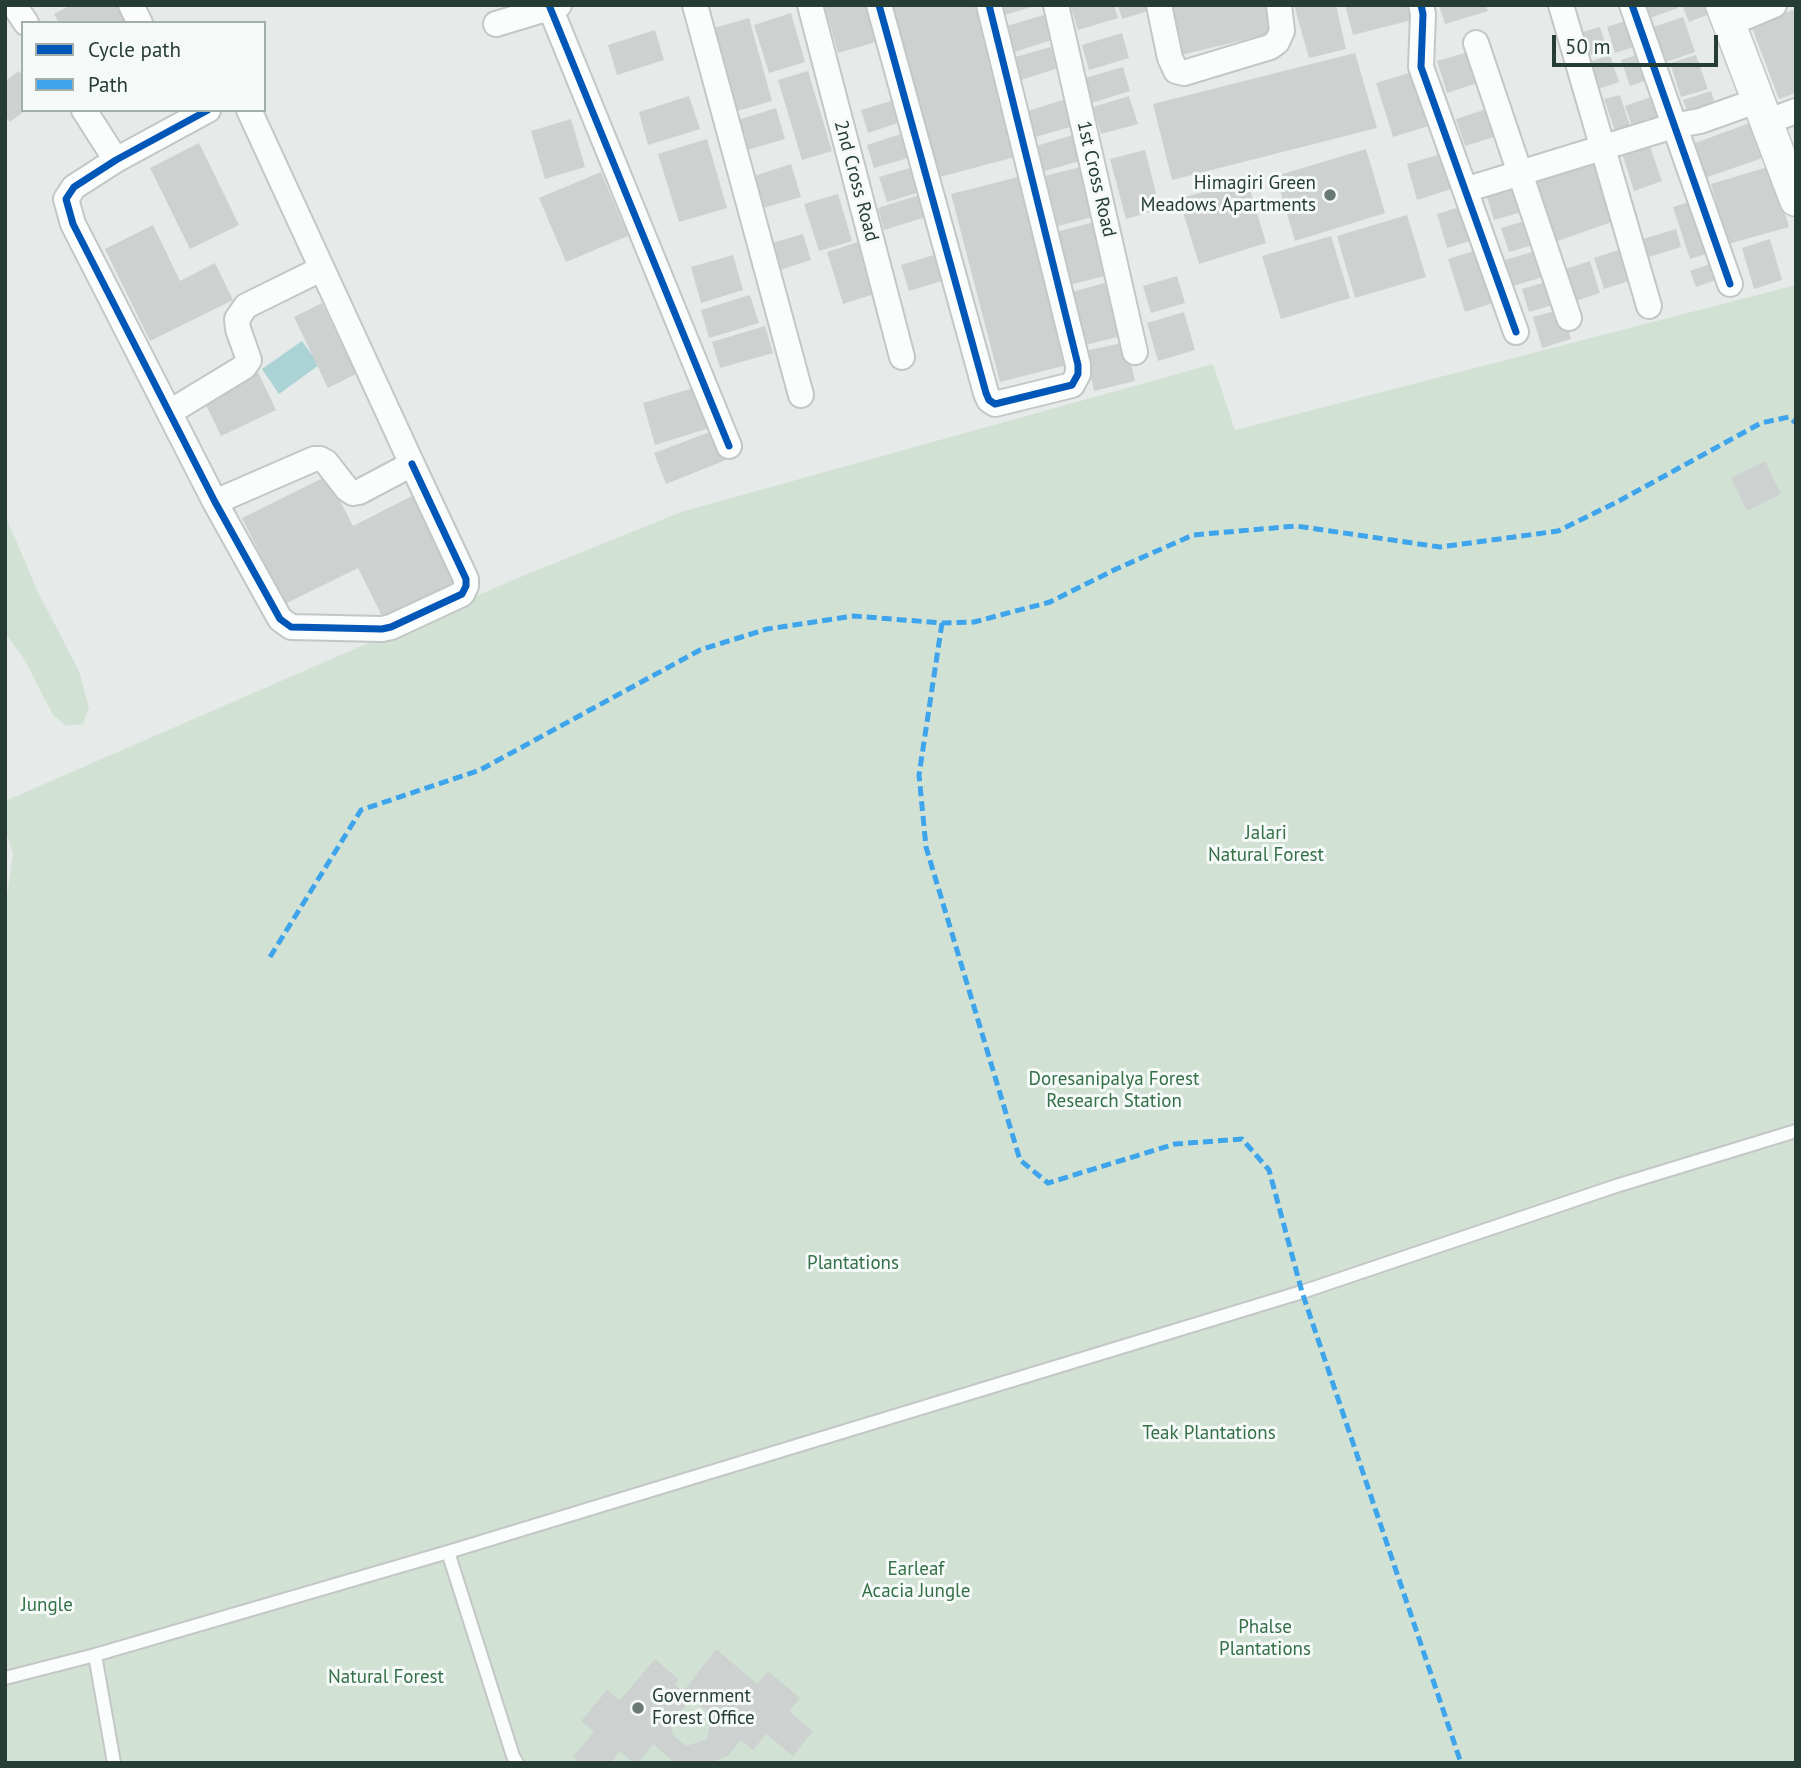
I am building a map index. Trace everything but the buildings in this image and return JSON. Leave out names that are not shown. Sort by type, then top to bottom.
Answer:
[{"type":"street","points":[[14,5],[25,21]]},
{"type":"street","points":[[131,5],[139,21]]},
{"type":"street","points":[[695,5],[801,395]]},
{"type":"street","name":"2nd Cross Road","points":[[810,5],[902,357]]},
{"type":"street","points":[[879,5],[986,393],[995,404],[1072,385],[1078,374],[1078,365],[989,5]]},
{"type":"street","name":"1st Cross Road","points":[[1056,5],[1135,352]]},
{"type":"street","points":[[1159,5],[1170,58],[1176,71],[1184,73],[1270,47],[1277,42],[1283,31],[1279,5]]},
{"type":"street","points":[[1421,5],[1421,67],[1517,332]]},
{"type":"street","points":[[1561,5],[1649,306]]},
{"type":"street","points":[[1632,5],[1730,284]]},
{"type":"street","points":[[1774,5],[1726,15],[1796,200]]},
{"type":"street","points":[[496,24],[553,6],[729,446]]},
{"type":"street","points":[[1476,43],[1569,318]]},
{"type":"street","points":[[1465,190],[1673,126],[1763,111],[1796,111]]},
{"type":"street","points":[[85,112],[116,160]]},
{"type":"street","points":[[204,112],[116,160],[74,187],[66,199],[73,224],[215,502],[281,619],[291,627],[391,627],[462,594],[466,579],[250,112]]},
{"type":"street","points":[[170,412],[244,368],[249,360],[237,319],[246,306],[321,269]]},
{"type":"street","points":[[215,502],[314,459],[320,458],[326,462],[353,493],[412,464]]},
{"type":"lane","points":[[5,1678],[95,1655],[448,1552],[1302,1292],[1616,1186],[1796,1131]]},
{"type":"lane","points":[[448,1552],[517,1763]]},
{"type":"lane","points":[[95,1655],[114,1763]]},
{"type":"green space","name":"Doresanipalya Forest Research Station","points":[[1796,285],[1796,1763],[5,1763],[5,910],[13,853],[5,829],[5,801],[513,580],[681,512],[1213,364],[1235,430]]},
{"type":"green space","points":[[5,515],[38,592],[79,671],[89,708],[83,724],[66,726],[53,715],[23,657],[5,633]]},
{"type":"water","points":[[302,341],[319,365],[279,394],[262,369]]},
{"type":"marked path","points":[[270,957],[361,810],[480,770],[700,650],[767,629],[854,616],[942,623],[974,622],[1050,602],[1193,535],[1296,526],[1440,547],[1558,531],[1617,502],[1761,423],[1789,417],[1796,423]]},
{"type":"marked path","points":[[942,623],[919,775],[926,847],[1020,1160],[1048,1183],[1175,1144],[1242,1139],[1269,1170],[1302,1292],[1461,1763]]},
{"type":"cycle path","points":[[549,5],[729,446]]},
{"type":"cycle path","points":[[879,5],[986,393],[989,400],[995,404],[1072,385],[1078,374],[1078,365],[989,5]]},
{"type":"cycle path","points":[[1421,5],[1421,67],[1516,332]]},
{"type":"cycle path","points":[[1632,5],[1730,284]]},
{"type":"cycle path","points":[[204,112],[116,160],[74,187],[66,199],[73,224],[215,502],[280,619],[291,627],[382,629],[462,594],[466,579],[412,464]]},
{"type":"place","name":"Himagiri Green Meadows Apartments","points":[[1330,195]]},
{"type":"place","name":"Government Forest Office","points":[[638,1708]]},
{"type":"park label","name":"Jalari Natural Forest","points":[[1266,845]]},
{"type":"park label","name":"Plantations","points":[[853,1264]]},
{"type":"park label","name":"Teak Plantations","points":[[1209,1434]]},
{"type":"park label","name":"Earleaf Acacia Jungle","points":[[916,1581]]},
{"type":"park label","name":"Jungle","points":[[47,1606]]},
{"type":"park label","name":"Phalse Plantations","points":[[1265,1639]]},
{"type":"park label","name":"Natural Forest","points":[[386,1678]]}]
